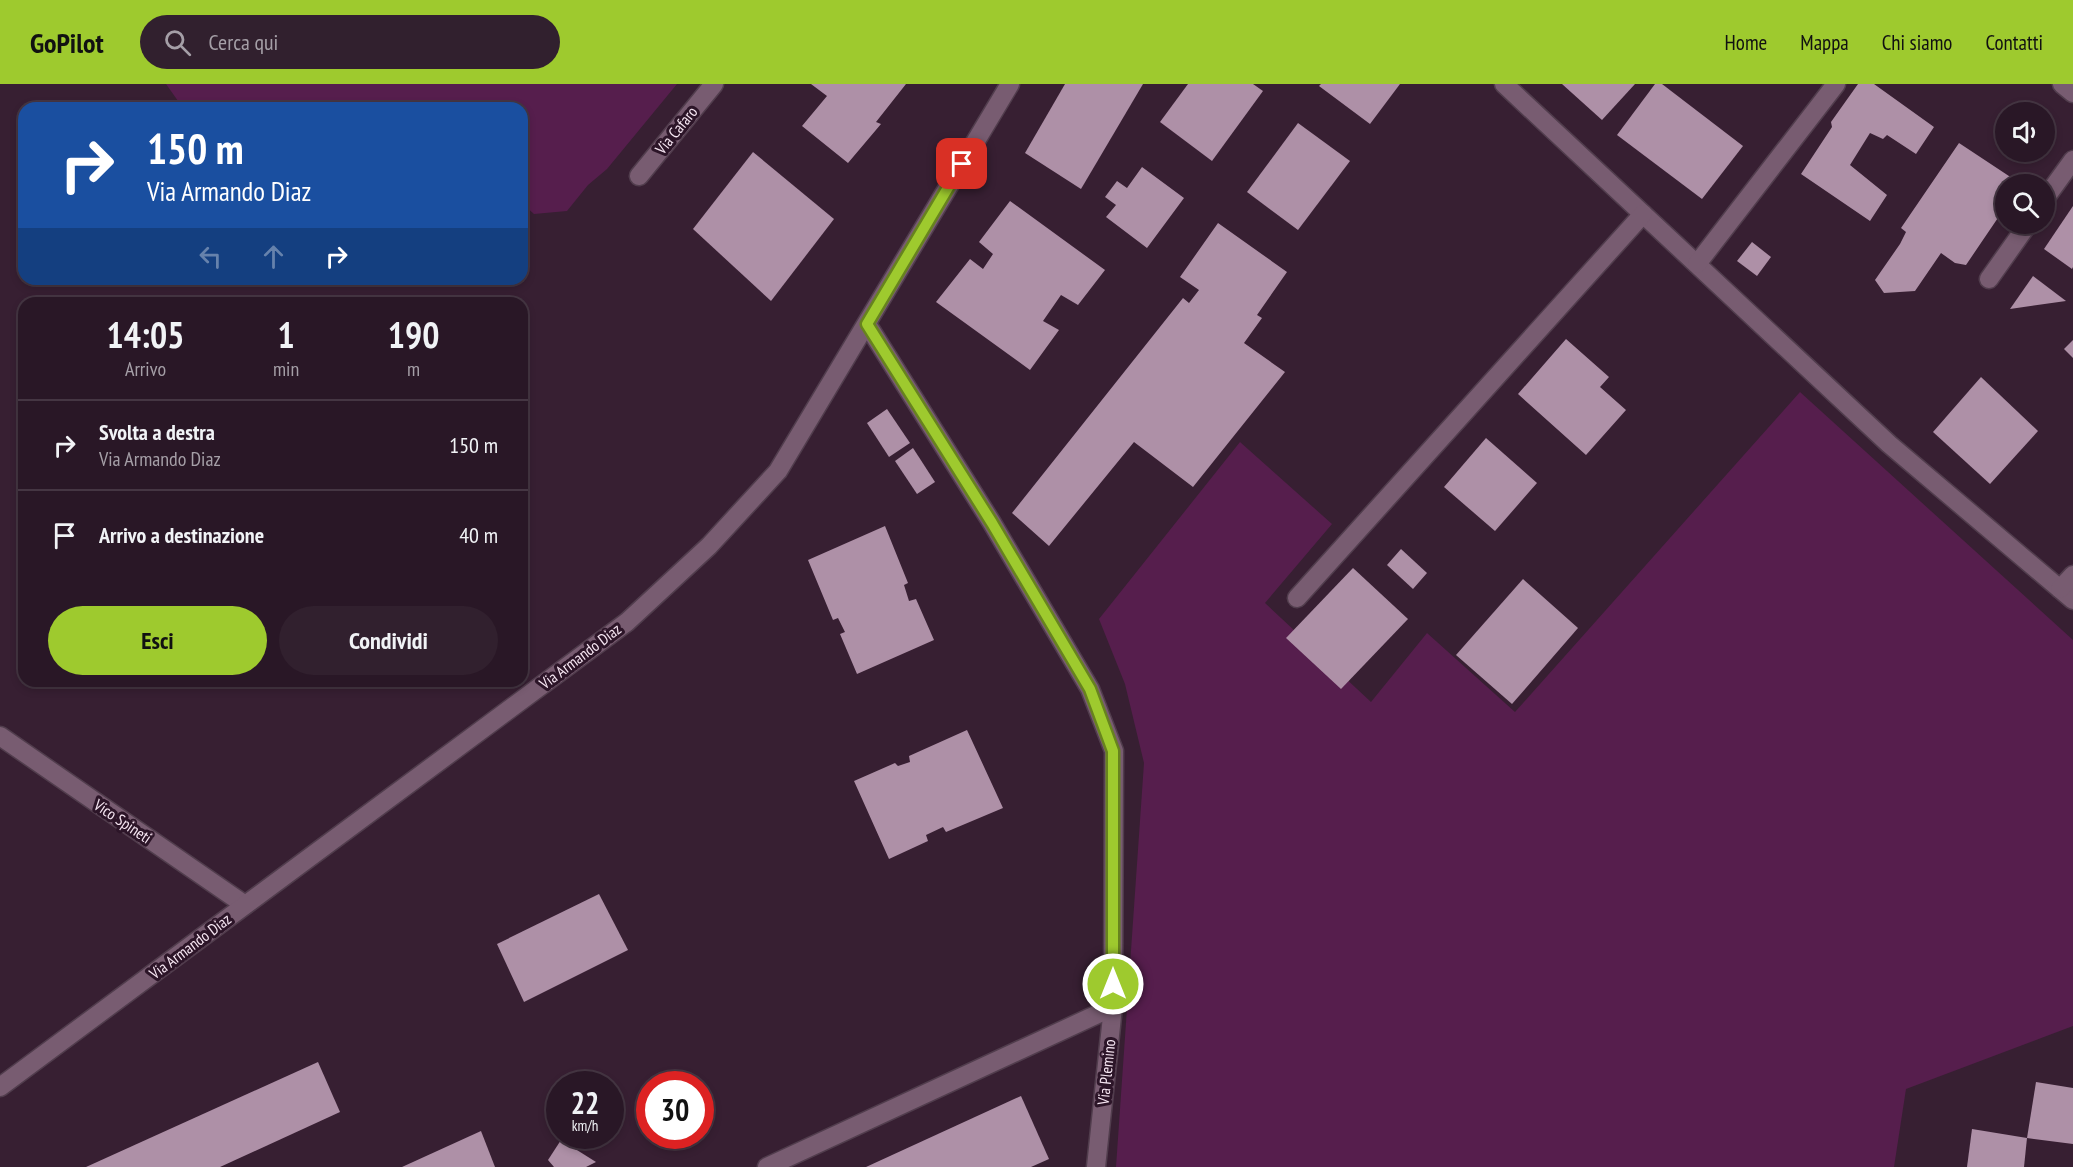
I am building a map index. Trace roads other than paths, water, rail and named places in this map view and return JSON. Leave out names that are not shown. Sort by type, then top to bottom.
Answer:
[{"type":"street","name":"Via Cafaro","points":[[639,176],[714,84]]},
{"type":"street","name":"Via Armando Diaz","points":[[0,1087],[627,622],[710,546],[778,471],[1010,84]]},
{"type":"street","points":[[1504,84],[1889,444],[2067,595],[2073,575]]},
{"type":"street","points":[[1697,264],[1836,84]]},
{"type":"street","points":[[2062,84],[2073,93]]},
{"type":"street","points":[[2055,185],[2073,160]]},
{"type":"street","points":[[1297,598],[1643,214]]},
{"type":"street","points":[[1989,279],[2021,234]]},
{"type":"street","name":"Via Plemino","points":[[867,324],[992,523],[1090,689],[1113,751],[1113,1007],[1096,1167]]},
{"type":"street","name":"Vico Spineti","points":[[0,736],[245,905]]},
{"type":"street","points":[[767,1167],[1113,1007]]}]
